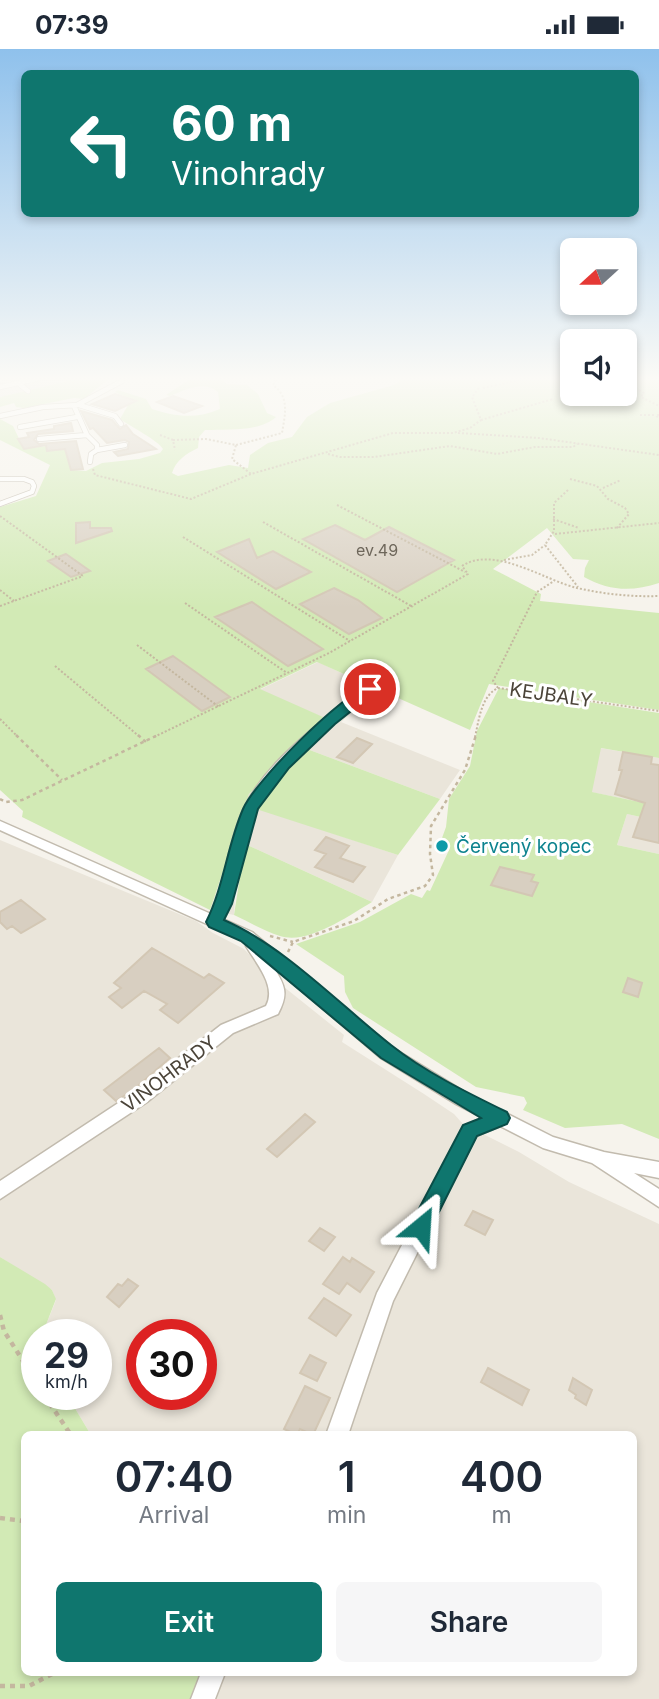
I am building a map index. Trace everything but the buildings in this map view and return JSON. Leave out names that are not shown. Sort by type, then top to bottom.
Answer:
[{"type":"street","points":[[215,922],[224,904],[251,808],[284,765],[330,721],[370,689]]},
{"type":"street","points":[[0,825],[247,936],[387,1053],[462,1099],[549,1143],[597,1157],[659,1170]]},
{"type":"street","name":"VINOHRADY","points":[[0,1191],[141,1097],[227,1029],[272,1010],[278,998],[275,982],[247,936]]},
{"type":"street","points":[[338,1431],[384,1299],[470,1131],[500,1118]]},
{"type":"street","points":[[597,1157],[659,1199]]},
{"type":"street","points":[[203,1699],[212,1676]]},
{"type":"lane","points":[[90,462],[91,454]]},
{"type":"lane","points":[[0,479],[24,479],[32,482],[34,486],[32,492],[0,505]]},
{"type":"path","points":[[233,454],[232,459],[251,474]]},
{"type":"path","points":[[95,475],[191,499],[251,474],[321,454]]},
{"type":"path","points":[[328,454],[340,457],[374,457],[388,454]]},
{"type":"path","points":[[570,478],[603,488],[621,480]]},
{"type":"path","points":[[603,488],[608,499],[625,508],[629,514],[616,529]]},
{"type":"path","points":[[468,574],[462,566],[477,559],[501,560],[539,552],[553,534],[552,506],[561,494],[568,490]]},
{"type":"path","points":[[337,505],[468,574]]},
{"type":"path","points":[[0,516],[83,576],[0,606]]},
{"type":"path","points":[[553,519],[582,530]]},
{"type":"path","points":[[263,522],[413,607]]},
{"type":"path","points":[[553,534],[659,523]]},
{"type":"path","points":[[183,537],[350,641]]},
{"type":"path","points":[[545,545],[578,587]]},
{"type":"path","points":[[501,560],[578,587],[621,596],[659,596]]},
{"type":"path","points":[[0,799],[6,802],[22,800],[219,707],[350,641],[468,574]]},
{"type":"path","points":[[498,688],[493,681],[537,592],[555,581]]},
{"type":"path","points":[[0,590],[14,601]]},
{"type":"path","points":[[186,603],[288,673]]},
{"type":"path","points":[[137,645],[219,707]]},
{"type":"path","points":[[55,666],[146,742]]},
{"type":"path","name":"KEJBALY","points":[[282,965],[293,942],[354,921],[388,899],[425,886],[433,876],[429,831],[432,818],[466,769],[481,710],[490,692],[498,688],[659,711]]},
{"type":"path","points":[[0,719],[62,779]]},
{"type":"path","points":[[0,1315],[5,1331],[21,1357]]},
{"type":"path","points":[[54,1410],[68,1431]]},
{"type":"path","points":[[0,1518],[21,1521]]},
{"type":"path","points":[[0,1686],[29,1686],[48,1676]]},
{"type":"shaded area","points":[[318,662],[378,690],[341,722],[460,770],[440,799],[307,749],[257,808],[398,855],[372,902],[245,844],[234,915],[210,910],[249,794],[322,717],[259,690]]},
{"type":"shaded area","points":[[600,748],[659,758],[659,806],[591,792]]},
{"type":"shaded area","points":[[627,814],[659,821],[659,854],[617,845]]},
{"type":"shaded area","points":[[0,840],[196,921],[244,949],[269,975],[344,1035],[342,1042],[454,1114],[463,1124],[519,1152],[569,1182],[659,1224],[659,1699],[197,1699],[206,1676],[637,1676],[637,1431],[89,1431],[76,1410],[112,1410],[112,1319],[48,1319],[56,1300],[52,1290],[0,1257]]},
{"type":"green space","points":[[28,454],[67,454],[71,470],[86,471],[102,463],[156,454],[188,454],[176,464],[172,473],[178,476],[229,465],[248,468],[252,454],[659,454],[659,583],[621,589],[593,582],[584,577],[589,560],[573,559],[547,528],[493,569],[541,594],[540,601],[659,613],[659,710],[489,684],[470,730],[317,662],[260,689],[323,717],[249,794],[210,910],[22,817],[23,811],[0,790],[0,507],[36,496],[50,465]]},
{"type":"green space","points":[[499,688],[659,713],[659,758],[601,748],[592,792],[659,806],[659,821],[627,814],[617,845],[659,854],[659,1139],[622,1124],[565,1128],[523,1110],[527,1103],[524,1097],[476,1087],[353,1008],[345,992],[344,976],[296,944],[360,922],[411,894],[422,898],[427,890],[430,891],[449,850],[446,839],[442,838],[449,799],[470,766],[477,731]]},
{"type":"green space","points":[[307,749],[440,799],[398,855],[256,809]]},
{"type":"green space","points":[[245,844],[372,902],[328,928],[303,936],[291,938],[262,929],[234,915]]},
{"type":"green space","points":[[0,1257],[45,1284],[56,1299],[48,1319],[21,1319],[21,1410],[76,1410],[89,1431],[21,1431],[21,1676],[206,1676],[197,1699],[0,1699]]},
{"type":"place","name":"Červený kopec","points":[[442,846]]},
{"type":"route","points":[[370,689],[330,721],[284,765],[251,808],[224,904],[215,922],[247,936],[387,1053],[462,1099],[500,1118],[470,1131],[421,1227]]}]
